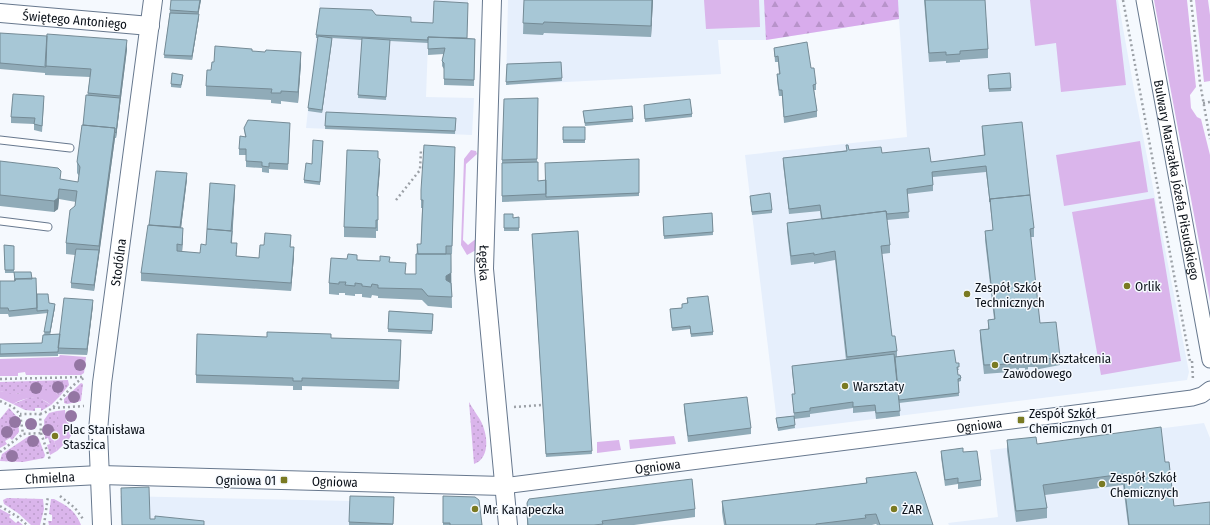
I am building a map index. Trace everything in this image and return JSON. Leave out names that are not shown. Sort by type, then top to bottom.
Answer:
[{"type":"street","name":"Stodólna","points":[[102,525],[98,431],[102,383],[153,0]]},
{"type":"street","name":"Łęgska","points":[[492,0],[484,268],[503,486],[508,525]]},
{"type":"street","name":"Bulwary Marszałka Józefa Piłsudskiego","points":[[1144,0],[1210,360]]},
{"type":"street","name":"Świętego Antoniego","points":[[0,13],[150,26]]},
{"type":"street","name":"Ogniowa","points":[[100,475],[503,486],[1192,398],[1202,395],[1210,389]]},
{"type":"street","name":"Chmielna","points":[[0,480],[47,485],[100,475]]},
{"type":"lane","points":[[0,140],[70,148]]},
{"type":"lane","points":[[0,221],[48,227]]},
{"type":"path","points":[[1123,0],[1190,361]]},
{"type":"path","points":[[1191,0],[1203,103],[1210,139]]},
{"type":"path","points":[[1203,103],[1210,102]]},
{"type":"path","points":[[396,200],[420,170],[421,150]]},
{"type":"path","points":[[0,379],[88,377],[76,382],[52,408],[40,414],[20,414]]},
{"type":"path","points":[[0,401],[13,407],[20,414],[23,434]]},
{"type":"path","points":[[510,407],[542,405]]},
{"type":"path","points":[[52,408],[85,406]]},
{"type":"path","points":[[40,414],[41,433],[50,460]]},
{"type":"path","points":[[0,452],[23,434],[41,433]]},
{"type":"path","points":[[44,525],[47,485]]},
{"type":"path","points":[[47,485],[75,508],[85,525]]},
{"type":"path","points":[[0,506],[18,517],[27,525]]},
{"type":"shaded area","points":[[320,0],[468,0],[467,44],[428,43],[426,97],[474,98],[472,135],[306,128]]},
{"type":"shaded area","name":"Zespół Szkół Technicznych","points":[[508,0],[1118,0],[1189,372],[1187,380],[778,431],[745,155],[907,137],[899,19],[766,40],[718,40],[721,74],[506,85]]},
{"type":"shaded area","points":[[704,0],[759,0],[760,27],[706,29]]},
{"type":"shaded area","points":[[1030,0],[1116,0],[1126,85],[1061,92],[1056,43],[1035,46]]},
{"type":"shaded area","points":[[1154,0],[1187,0],[1196,87],[1190,95],[1191,108],[1197,117],[1201,119],[1210,155],[1210,301]]},
{"type":"shaded area","points":[[1195,0],[1208,0],[1210,15],[1210,81],[1204,82]]},
{"type":"shaded area","points":[[1140,141],[1148,192],[1064,206],[1056,155]]},
{"type":"shaded area","points":[[471,150],[476,151],[477,154],[466,164],[463,240],[468,245],[477,238],[476,250],[467,255],[461,245],[464,159]]},
{"type":"shaded area","name":"Orlik","points":[[1154,198],[1181,361],[1101,375],[1072,212]]},
{"type":"shaded area","points":[[60,355],[86,357],[84,373],[81,375],[26,375],[25,372],[18,373],[18,376],[0,376],[0,359],[59,357]]},
{"type":"shaded area","points":[[68,380],[69,385],[60,396],[44,390],[15,394],[0,391],[0,382]]},
{"type":"shaded area","points":[[81,383],[83,384],[81,401],[67,404],[64,403],[64,399]]},
{"type":"shaded area","points":[[32,390],[52,390],[60,396],[51,405],[37,398],[23,399],[13,404],[0,398],[0,391],[17,394]]},
{"type":"shaded area","points":[[38,397],[51,405],[41,411],[41,408],[35,408],[35,411],[25,410],[13,404],[28,398]]},
{"type":"shaded area","points":[[469,402],[481,422],[486,439],[486,449],[484,454],[479,462],[474,464]]},
{"type":"shaded area","points":[[9,408],[18,418],[19,432],[12,440],[10,438],[5,441],[7,444],[0,448],[0,419]]},
{"type":"shaded area","points":[[65,410],[66,421],[75,429],[69,439],[57,451],[54,440],[58,425],[57,411]]},
{"type":"shaded area","points":[[57,411],[59,423],[54,440],[57,451],[50,455],[47,445],[50,444],[48,438],[45,439],[44,420],[49,413]]},
{"type":"shaded area","name":"Zespół Szkół Chemicznych","points":[[1204,423],[1210,438],[1210,525],[949,525],[948,523],[998,517],[990,450]]},
{"type":"shaded area","points":[[29,436],[39,439],[45,455],[44,458],[23,462],[0,461],[2,454]]},
{"type":"shaded area","points":[[674,436],[676,444],[630,449],[629,440]]},
{"type":"shaded area","points":[[619,440],[621,450],[597,453],[597,442]]},
{"type":"shaded area","points":[[120,496],[350,501],[349,525],[121,525]]},
{"type":"shaded area","points":[[7,498],[43,499],[44,509],[40,525],[31,525],[18,513],[4,504],[3,500]]},
{"type":"shaded area","points":[[51,499],[58,501],[70,509],[81,525],[49,525],[48,521],[52,521],[52,515],[49,514]]},
{"type":"shaded area","points":[[0,509],[11,515],[9,517],[16,523],[18,521],[23,525],[0,525]]},
{"type":"green space","points":[[764,0],[898,0],[899,19],[766,40]]},
{"type":"building","points":[[171,0],[200,0],[198,12],[170,10]]},
{"type":"building","points":[[524,0],[652,0],[651,26],[544,22],[543,24],[523,23]]},
{"type":"building","points":[[925,0],[985,0],[988,49],[960,51],[960,54],[946,55],[946,52],[929,53]]},
{"type":"building","points":[[434,1],[468,3],[467,38],[428,37],[428,40],[316,35],[320,8],[372,10],[376,15],[411,17],[411,22],[433,23]]},
{"type":"building","points":[[170,13],[199,14],[192,56],[164,55]]},
{"type":"building","points":[[0,33],[47,36],[46,67],[0,63]]},
{"type":"building","points":[[47,34],[127,40],[120,96],[88,93],[91,69],[45,66]]},
{"type":"building","points":[[318,36],[332,38],[322,110],[308,108]]},
{"type":"building","points":[[428,37],[475,39],[474,80],[444,79],[444,63],[442,61],[445,48],[428,49]]},
{"type":"building","points":[[362,38],[390,40],[386,97],[358,95]]},
{"type":"building","points":[[807,42],[811,68],[814,68],[816,84],[813,85],[817,111],[784,117],[782,90],[779,90],[777,74],[780,74],[778,56],[775,57],[774,48]]},
{"type":"building","points":[[215,46],[252,49],[252,51],[265,52],[266,50],[301,52],[298,92],[281,91],[281,93],[271,93],[272,89],[206,86],[207,70],[211,70],[212,62],[214,62]]},
{"type":"building","points":[[561,62],[562,78],[506,82],[507,64]]},
{"type":"building","points":[[172,73],[183,75],[181,85],[171,84]]},
{"type":"building","points":[[1010,73],[1011,88],[989,89],[988,75]]},
{"type":"building","points":[[13,94],[44,96],[42,126],[34,124],[35,118],[11,117]]},
{"type":"building","points":[[86,95],[120,98],[116,133],[115,128],[83,125]]},
{"type":"building","points":[[538,98],[537,159],[502,160],[504,99]]},
{"type":"building","points":[[690,99],[692,114],[645,119],[644,105]]},
{"type":"building","points":[[632,106],[633,119],[585,123],[583,111]]},
{"type":"building","points":[[326,112],[456,118],[455,131],[325,126]]},
{"type":"building","points":[[248,120],[290,123],[288,164],[269,163],[269,167],[262,166],[262,162],[246,161],[246,149],[239,149],[240,136],[246,137],[244,128]]},
{"type":"building","points":[[1022,122],[1030,195],[990,199],[990,202],[986,166],[932,172],[933,185],[907,189],[909,212],[887,214],[886,211],[822,219],[820,205],[789,209],[783,158],[847,151],[846,145],[848,145],[849,150],[881,147],[882,153],[929,148],[931,162],[985,155],[982,126]]},
{"type":"building","points":[[82,125],[115,128],[99,246],[66,243],[70,210],[75,206],[77,191],[59,189],[58,198],[54,201],[0,195],[0,161],[58,168],[61,171],[60,179],[78,182],[80,167],[77,162]]},
{"type":"building","points":[[563,127],[585,127],[585,140],[563,140]]},
{"type":"building","points":[[313,140],[323,141],[320,182],[304,180],[306,163],[312,164]]},
{"type":"building","points":[[424,145],[455,147],[452,246],[446,246],[446,254],[418,254],[417,244],[421,244],[423,200],[421,200],[421,190]]},
{"type":"building","points":[[347,150],[378,151],[378,158],[380,159],[377,196],[378,220],[376,220],[376,228],[344,227]]},
{"type":"building","points":[[639,159],[639,193],[546,197],[545,163]]},
{"type":"building","points":[[538,162],[538,181],[546,180],[546,194],[502,196],[502,163]]},
{"type":"building","points":[[156,171],[187,173],[180,227],[149,225]]},
{"type":"building","points":[[210,183],[235,185],[231,231],[207,229]]},
{"type":"building","points":[[770,193],[772,210],[752,212],[750,196]]},
{"type":"building","points":[[1030,195],[1034,228],[1030,229],[1040,323],[1056,322],[1060,357],[1034,361],[1034,358],[1028,359],[1028,362],[1025,362],[1025,359],[1019,360],[1019,363],[1017,363],[1016,360],[1010,361],[1010,364],[984,365],[980,330],[989,329],[988,320],[995,319],[985,231],[993,230],[990,199]]},
{"type":"building","points":[[886,211],[890,245],[881,246],[892,336],[895,336],[897,351],[847,357],[835,251],[814,255],[814,253],[791,256],[787,223]]},
{"type":"building","points":[[712,213],[713,232],[664,236],[663,217]]},
{"type":"building","points":[[504,214],[513,214],[513,218],[519,217],[519,228],[504,228]]},
{"type":"building","points":[[148,225],[183,228],[182,245],[177,244],[177,251],[200,253],[201,244],[206,245],[207,229],[232,231],[231,243],[237,243],[236,256],[259,258],[260,245],[264,245],[265,233],[291,235],[290,247],[294,247],[291,283],[141,273]]},
{"type":"building","points":[[578,231],[592,451],[546,454],[532,234]]},
{"type":"building","points":[[4,245],[14,246],[14,270],[5,270]]},
{"type":"building","points":[[76,249],[99,250],[94,285],[71,283]]},
{"type":"building","points":[[348,254],[357,255],[357,260],[380,261],[380,256],[390,257],[389,262],[406,263],[405,274],[416,274],[416,254],[451,254],[451,273],[446,276],[446,280],[451,283],[452,297],[428,296],[422,289],[378,288],[378,285],[372,284],[371,287],[362,286],[362,284],[355,283],[355,286],[345,285],[346,282],[339,282],[339,284],[329,283],[331,258],[347,259]]},
{"type":"building","points":[[14,272],[31,272],[32,279],[15,279],[15,281]]},
{"type":"building","points":[[36,278],[37,308],[9,311],[8,308],[0,308],[0,281],[15,281],[15,279]]},
{"type":"building","points":[[37,294],[48,294],[49,303],[55,304],[50,332],[44,332],[48,310],[37,311]]},
{"type":"building","points":[[708,296],[713,332],[691,334],[690,326],[672,328],[670,309],[682,308],[682,304],[688,303],[687,298]]},
{"type":"building","points":[[64,298],[93,300],[87,349],[58,348]]},
{"type":"building","points":[[389,311],[433,314],[432,331],[388,329]]},
{"type":"building","points":[[267,332],[331,334],[331,338],[401,340],[399,381],[302,378],[302,381],[293,381],[293,378],[196,375],[197,334],[267,337]]},
{"type":"building","points":[[60,334],[58,352],[0,354],[0,344],[42,343],[43,335]]},
{"type":"building","points":[[954,350],[956,363],[959,363],[959,367],[957,367],[958,375],[960,375],[961,378],[958,379],[959,393],[899,400],[895,357]]},
{"type":"building","name":"Warsztaty","points":[[894,354],[900,411],[876,413],[875,405],[853,407],[853,402],[810,408],[810,411],[794,413],[792,394],[795,394],[792,366]]},
{"type":"building","points":[[747,397],[751,428],[688,436],[684,404]]},
{"type":"building","points":[[794,416],[795,425],[778,428],[776,418]]},
{"type":"building","points":[[1161,427],[1165,462],[1169,462],[1174,506],[1210,502],[1210,525],[1129,525],[1123,474],[1043,485],[1047,508],[1016,511],[1007,440],[1036,437],[1037,444]]},
{"type":"building","points":[[963,448],[963,452],[977,451],[981,480],[958,483],[958,478],[945,480],[941,451]]},
{"type":"building","points":[[916,472],[933,525],[880,525],[876,514],[865,515],[866,518],[816,525],[726,525],[722,501],[867,483],[866,478]]},
{"type":"building","points":[[692,479],[695,509],[602,521],[603,524],[594,525],[528,525],[527,503],[529,499]]},
{"type":"building","points":[[149,487],[150,519],[155,519],[155,516],[204,521],[204,525],[122,525],[121,488]]},
{"type":"building","points":[[350,496],[394,497],[393,524],[349,522]]},
{"type":"building","points":[[443,496],[475,497],[479,500],[482,525],[450,525],[450,523],[443,523]]},
{"type":"place","name":"Orlik","points":[[1127,286]]},
{"type":"place","name":"Zespół Szkół Technicznych","points":[[967,294]]},
{"type":"place","name":"Centrum Kształcenia Zawodowego","points":[[995,365]]},
{"type":"place","name":"Warsztaty","points":[[845,386]]},
{"type":"place","name":"Zespół Szkół Chemicznych 01","points":[[1021,420]]},
{"type":"place","name":"Plac Stanisława Staszica","points":[[55,436]]},
{"type":"place","name":"Ogniowa 01","points":[[284,480]]},
{"type":"place","name":"Zespół Szkół Chemicznych","points":[[1102,484]]},
{"type":"place","name":"Mr. Kanapeczka","points":[[475,509]]},
{"type":"place","name":"ŻAR","points":[[894,509]]}]
